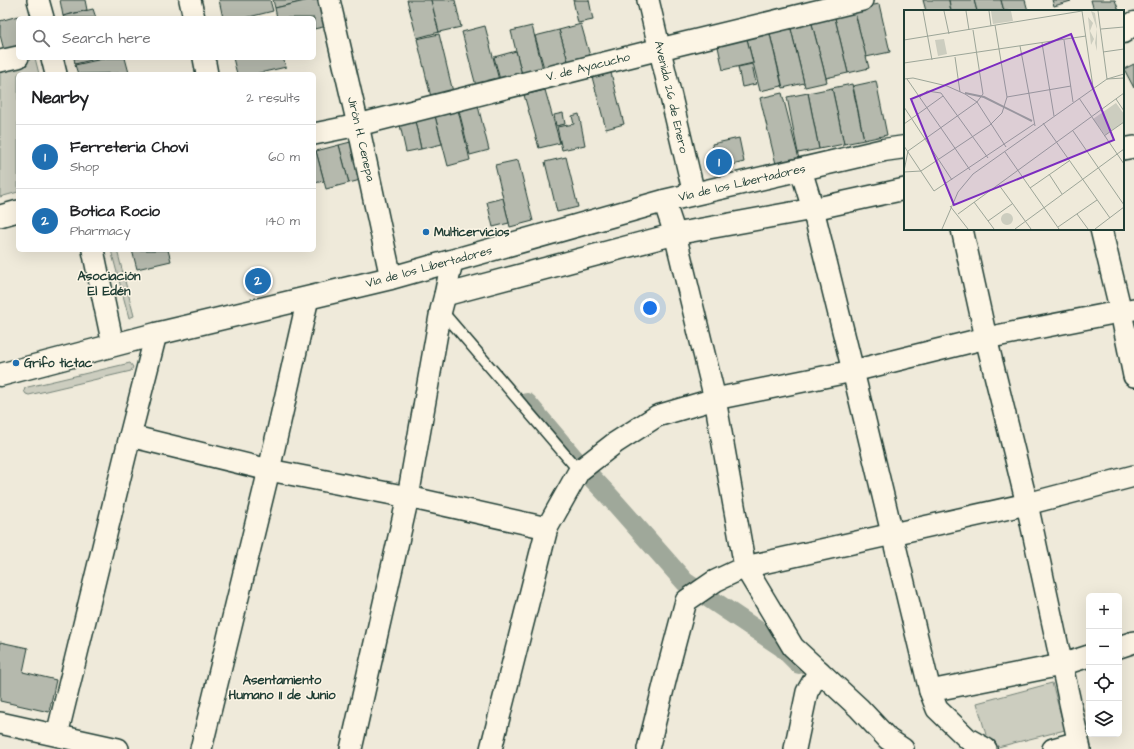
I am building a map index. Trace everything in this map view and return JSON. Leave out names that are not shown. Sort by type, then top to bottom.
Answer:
[{"type":"highway","points":[[1124,31],[1134,24]]},
{"type":"highway","name":"Vía de los Libertadores","points":[[0,375],[156,334],[391,278],[664,201],[884,150],[904,147]]},
{"type":"street","points":[[38,0],[42,16]]},
{"type":"street","points":[[190,0],[194,16]]},
{"type":"street","name":"Jirón H. Cenepa","points":[[329,0],[391,278]]},
{"type":"street","name":"Avenida 26 de Enero","points":[[648,0],[694,194]]},
{"type":"street","name":"V. de Ayacucho","points":[[316,134],[358,125],[660,49],[810,6],[862,0]]},
{"type":"street","points":[[0,61],[16,57]]},
{"type":"street","points":[[52,60],[56,72]]},
{"type":"street","points":[[204,60],[208,72]]},
{"type":"street","points":[[1124,149],[1134,147]]},
{"type":"street","points":[[801,170],[813,209],[930,691],[937,709],[968,739],[986,749]]},
{"type":"street","points":[[443,302],[675,234],[813,209],[904,189]]},
{"type":"street","points":[[664,201],[675,234],[715,399],[745,567],[814,679],[859,708],[888,739],[903,749]]},
{"type":"street","points":[[0,216],[16,212]]},
{"type":"street","points":[[962,230],[986,338],[1026,504],[1079,746],[1052,749]]},
{"type":"street","points":[[1101,230],[1128,310],[1134,376]]},
{"type":"street","points":[[93,252],[113,345]]},
{"type":"street","points":[[351,749],[408,497],[443,302],[452,261]]},
{"type":"street","points":[[201,749],[269,470],[308,298]]},
{"type":"street","points":[[491,749],[547,528],[579,471],[615,443],[657,416],[715,399],[853,371],[986,338],[1128,310]]},
{"type":"street","points":[[57,735],[156,334]]},
{"type":"street","points":[[130,436],[269,470],[408,497],[547,528]]},
{"type":"street","points":[[648,749],[668,665],[686,601],[715,581],[745,567],[1026,504],[1134,476]]},
{"type":"street","points":[[1122,646],[1134,642]]},
{"type":"street","points":[[930,691],[1061,665],[1086,657]]},
{"type":"street","points":[[794,749],[814,679]]},
{"type":"street","points":[[0,723],[118,749]]},
{"type":"lane","points":[[443,302],[579,471]]},
{"type":"shaded area","points":[[16,58],[16,60],[36,60],[38,72],[16,72],[16,193],[0,197],[0,62]]},
{"type":"shaded area","points":[[112,252],[118,252],[134,316],[129,318]]},
{"type":"shaded area","points":[[130,363],[133,367],[131,371],[29,395],[24,391],[25,388],[28,387]]},
{"type":"shaded area","points":[[1052,683],[1065,730],[990,749],[977,703]]},
{"type":"building","points":[[60,0],[85,0],[87,10],[63,16]]},
{"type":"building","points":[[219,0],[270,0],[273,11],[253,16],[223,16]]},
{"type":"building","points":[[273,0],[309,0],[275,8]]},
{"type":"building","points":[[309,0],[326,0],[332,25],[316,29],[316,16],[277,16],[275,8]]},
{"type":"building","points":[[407,0],[431,0],[439,32],[417,38]]},
{"type":"building","points":[[431,0],[455,0],[461,27],[439,32]]},
{"type":"building","points":[[573,0],[589,0],[593,20],[578,23]]},
{"type":"building","points":[[923,0],[949,0],[951,10],[926,10]]},
{"type":"building","points":[[949,0],[974,0],[977,10],[951,10]]},
{"type":"building","points":[[974,0],[1001,0],[1004,10],[977,10]]},
{"type":"building","points":[[1001,0],[1025,0],[1028,10],[1004,10]]},
{"type":"building","points":[[1052,0],[1070,0],[1071,1],[1054,6]]},
{"type":"building","points":[[1091,0],[1115,0],[1119,10],[1094,10]]},
{"type":"building","points":[[879,4],[890,52],[866,57],[854,9]]},
{"type":"building","points":[[93,9],[95,16],[63,16]]},
{"type":"building","points":[[854,9],[869,68],[848,73],[834,14]]},
{"type":"building","points":[[834,14],[848,73],[826,78],[811,20]]},
{"type":"building","points":[[16,17],[16,51],[5,54],[0,35],[0,21]]},
{"type":"building","points":[[811,20],[827,82],[805,87],[790,25]]},
{"type":"building","points":[[581,24],[590,56],[568,61],[559,30]]},
{"type":"building","points":[[790,25],[804,83],[783,88],[769,30]]},
{"type":"building","points":[[485,26],[499,80],[476,86],[462,32]]},
{"type":"building","points":[[532,26],[543,69],[522,75],[511,31]]},
{"type":"building","points":[[559,30],[568,61],[544,68],[535,36]]},
{"type":"building","points":[[769,30],[782,86],[760,91],[746,35]]},
{"type":"building","points":[[439,34],[453,92],[431,97],[417,39]]},
{"type":"building","points":[[746,35],[753,63],[723,70],[717,42]]},
{"type":"building","points":[[516,51],[522,75],[500,80],[494,57]]},
{"type":"building","points":[[74,60],[91,60],[75,64]]},
{"type":"building","points":[[98,60],[126,60],[129,72],[77,72],[75,65]]},
{"type":"building","points":[[234,60],[284,60],[286,67],[264,72],[236,72]]},
{"type":"building","points":[[752,64],[756,84],[742,87],[738,67]]},
{"type":"building","points":[[1134,64],[1134,88],[1124,69]]},
{"type":"building","points":[[611,73],[624,124],[606,129],[592,77]]},
{"type":"building","points":[[876,81],[887,135],[864,140],[853,86]]},
{"type":"building","points":[[852,84],[864,140],[844,144],[832,88]]},
{"type":"building","points":[[832,88],[844,144],[819,149],[808,93]]},
{"type":"building","points":[[545,90],[560,143],[539,148],[524,95]]},
{"type":"building","points":[[782,93],[799,159],[776,164],[760,98]]},
{"type":"building","points":[[808,93],[819,149],[798,153],[787,97]]},
{"type":"building","points":[[478,106],[489,150],[470,155],[459,111]]},
{"type":"building","points":[[458,110],[470,160],[448,166],[435,116]]},
{"type":"building","points":[[563,113],[565,124],[556,126],[554,115]]},
{"type":"building","points":[[579,114],[585,145],[562,150],[557,127],[574,124],[572,116]]},
{"type":"building","points":[[435,116],[442,144],[421,149],[415,121]]},
{"type":"building","points":[[415,121],[421,149],[406,152],[400,125]]},
{"type":"building","points":[[739,138],[744,162],[717,169],[712,144]]},
{"type":"building","points":[[358,140],[368,178],[349,183],[339,145]]},
{"type":"building","points":[[339,145],[349,183],[326,189],[316,151]]},
{"type":"building","points":[[316,151],[324,181],[316,183]]},
{"type":"building","points":[[566,157],[578,207],[557,212],[545,162]]},
{"type":"building","points":[[518,160],[533,221],[510,227],[495,165]]},
{"type":"building","points":[[503,198],[509,223],[493,227],[487,202]]},
{"type":"building","points":[[133,252],[169,252],[171,261],[137,269]]},
{"type":"building","points":[[0,642],[28,648],[23,672],[56,680],[49,712],[0,701]]},
{"type":"waterway","points":[[527,403],[576,461],[685,582],[782,647],[799,664]]},
{"type":"place","name":"Ferreteria Chovi","points":[[719,162]]},
{"type":"place","name":"Multicervicios","points":[[426,232]]},
{"type":"place","name":"Botica Rocio","points":[[258,281]]},
{"type":"place","name":"Grifo tictac","points":[[16,363]]},
{"type":"district","name":"Asociación El Edén","points":[[109,284]]},
{"type":"district","name":"Asentamiento Humano 11 de Junio","points":[[282,688]]}]
